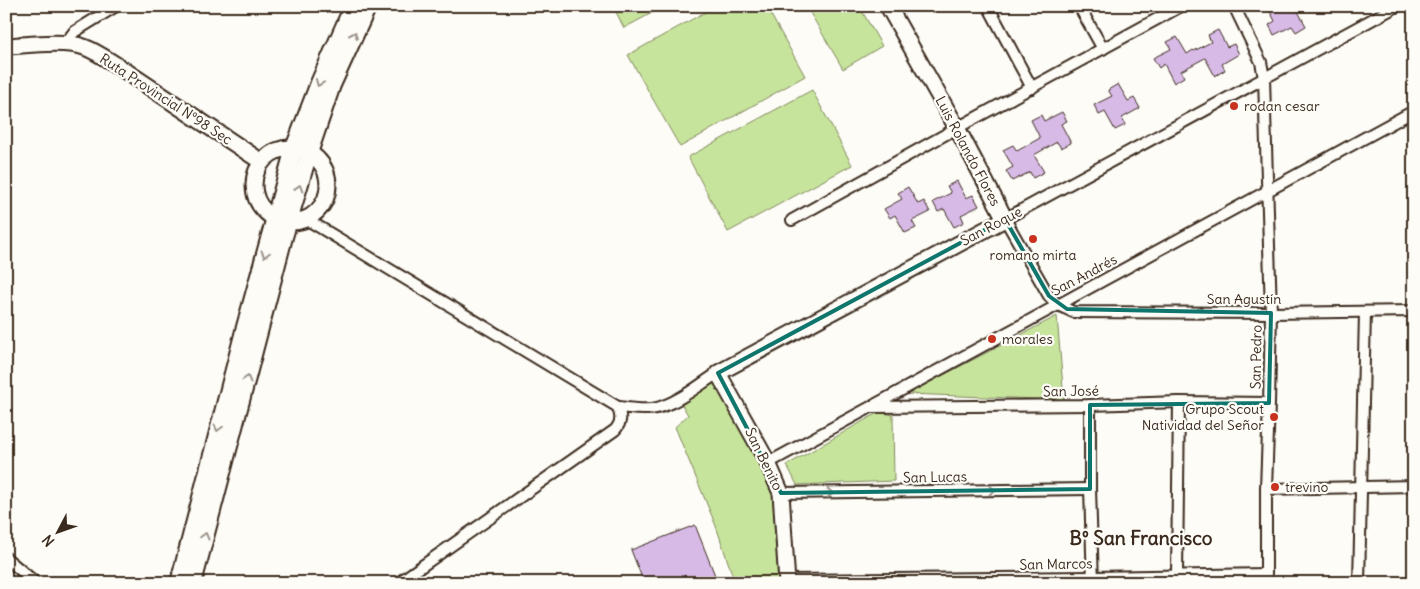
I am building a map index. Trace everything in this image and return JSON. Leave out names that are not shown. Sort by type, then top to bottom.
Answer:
[{"type":"main road","points":[[193,583],[282,220],[302,151],[318,83],[353,6]]},
{"type":"main road","points":[[302,151],[368,6]]},
{"type":"main road","points":[[178,583],[242,337],[282,220]]},
{"type":"street","points":[[65,44],[74,32],[116,6]]},
{"type":"street","name":"Luis Rolando Flores","points":[[888,6],[1049,296],[1058,304],[1073,312]]},
{"type":"street","points":[[988,6],[1032,88]]},
{"type":"street","points":[[1079,6],[1103,49]]},
{"type":"street","points":[[792,220],[1181,6]]},
{"type":"street","name":"San Pedro","points":[[1234,6],[1261,62],[1264,78],[1271,313],[1270,403],[1266,489],[1266,578]]},
{"type":"street","name":"San Roque","points":[[718,372],[1397,6]]},
{"type":"street","name":"Ruta Provincial Nº98 Sec","points":[[6,46],[65,44],[83,47],[124,70],[262,162]]},
{"type":"street","name":"San Andrés","points":[[768,463],[1414,111]]},
{"type":"street","points":[[282,149],[302,151],[317,160],[323,168],[327,179],[327,190],[323,202],[316,212],[298,221],[282,220],[266,212],[259,203],[255,193],[256,171],[271,154],[282,149]]},
{"type":"street","points":[[306,218],[618,408],[657,408],[678,398],[718,372]]},
{"type":"street","name":"San Agustín","points":[[1073,312],[1414,312]]},
{"type":"street","points":[[1359,583],[1365,312]]},
{"type":"street","name":"San Benito","points":[[718,372],[768,463],[781,493],[787,581]]},
{"type":"street","points":[[1177,576],[1179,402]]},
{"type":"street","name":"San José","points":[[872,407],[1090,405],[1179,402],[1270,403]]},
{"type":"street","points":[[1090,405],[1093,580]]},
{"type":"street","points":[[398,583],[616,430],[620,424],[621,416],[618,408]]},
{"type":"street","points":[[1266,489],[1414,486]]},
{"type":"street","name":"San Lucas","points":[[781,493],[1090,489]]},
{"type":"street","points":[[6,558],[36,583]]},
{"type":"street","name":"San Marcos","points":[[787,581],[1093,580],[1177,576],[1266,578]]},
{"type":"highlighted area","points":[[1005,219],[1049,296],[1067,309],[1271,313],[1269,403],[1090,405],[1090,489],[781,493],[718,373]]},
{"type":"green space","points":[[613,6],[665,6],[624,28]]},
{"type":"green space","points":[[716,6],[766,6],[805,76],[680,147],[628,55]]},
{"type":"green space","points":[[818,6],[859,6],[882,46],[843,69],[809,11]]},
{"type":"green space","points":[[812,90],[852,165],[728,232],[688,157]]},
{"type":"green space","points":[[1057,316],[1064,400],[907,394]]},
{"type":"green space","points":[[718,373],[777,504],[778,583],[735,583],[716,526],[675,427],[688,415],[678,398]]},
{"type":"green space","points":[[879,412],[893,415],[894,481],[797,485],[787,465]]},
{"type":"building","points":[[1267,6],[1295,6],[1306,26],[1296,32],[1292,26],[1274,35],[1269,25],[1275,21]]},
{"type":"building","points":[[1218,30],[1227,47],[1234,44],[1239,54],[1222,64],[1225,70],[1215,76],[1205,58],[1181,71],[1184,77],[1174,83],[1164,64],[1159,68],[1153,58],[1171,49],[1167,42],[1177,37],[1187,54],[1194,51],[1211,42],[1208,35]]},
{"type":"building","points":[[1118,84],[1128,101],[1134,98],[1140,108],[1122,118],[1125,125],[1115,130],[1105,112],[1099,115],[1094,105],[1112,96],[1108,90]]},
{"type":"building","points":[[1062,112],[1067,121],[1061,124],[1071,143],[1061,148],[1057,142],[1034,155],[1044,172],[1033,178],[1030,172],[1012,181],[1006,171],[1013,167],[1003,150],[1013,145],[1017,151],[1040,138],[1031,120],[1041,115],[1044,121]]},
{"type":"building","points":[[957,181],[966,198],[973,195],[979,206],[961,215],[964,222],[954,227],[944,209],[938,212],[933,202],[951,193],[947,186]]},
{"type":"building","points":[[908,187],[918,204],[924,201],[930,212],[912,221],[916,228],[905,233],[895,215],[890,218],[884,209],[902,199],[898,193]]},
{"type":"building","points":[[695,525],[718,583],[644,583],[631,550]]},
{"type":"place","name":"rodan cesar","points":[[1234,106]]},
{"type":"place","name":"romano mirta","points":[[1033,239]]},
{"type":"place","name":"morales","points":[[992,339]]},
{"type":"place","name":"Grupo Scout Natividad del Señor","points":[[1274,417]]},
{"type":"place","name":"trevino","points":[[1275,487]]},
{"type":"district","name":"Bº San Francisco","points":[[1141,538]]}]
